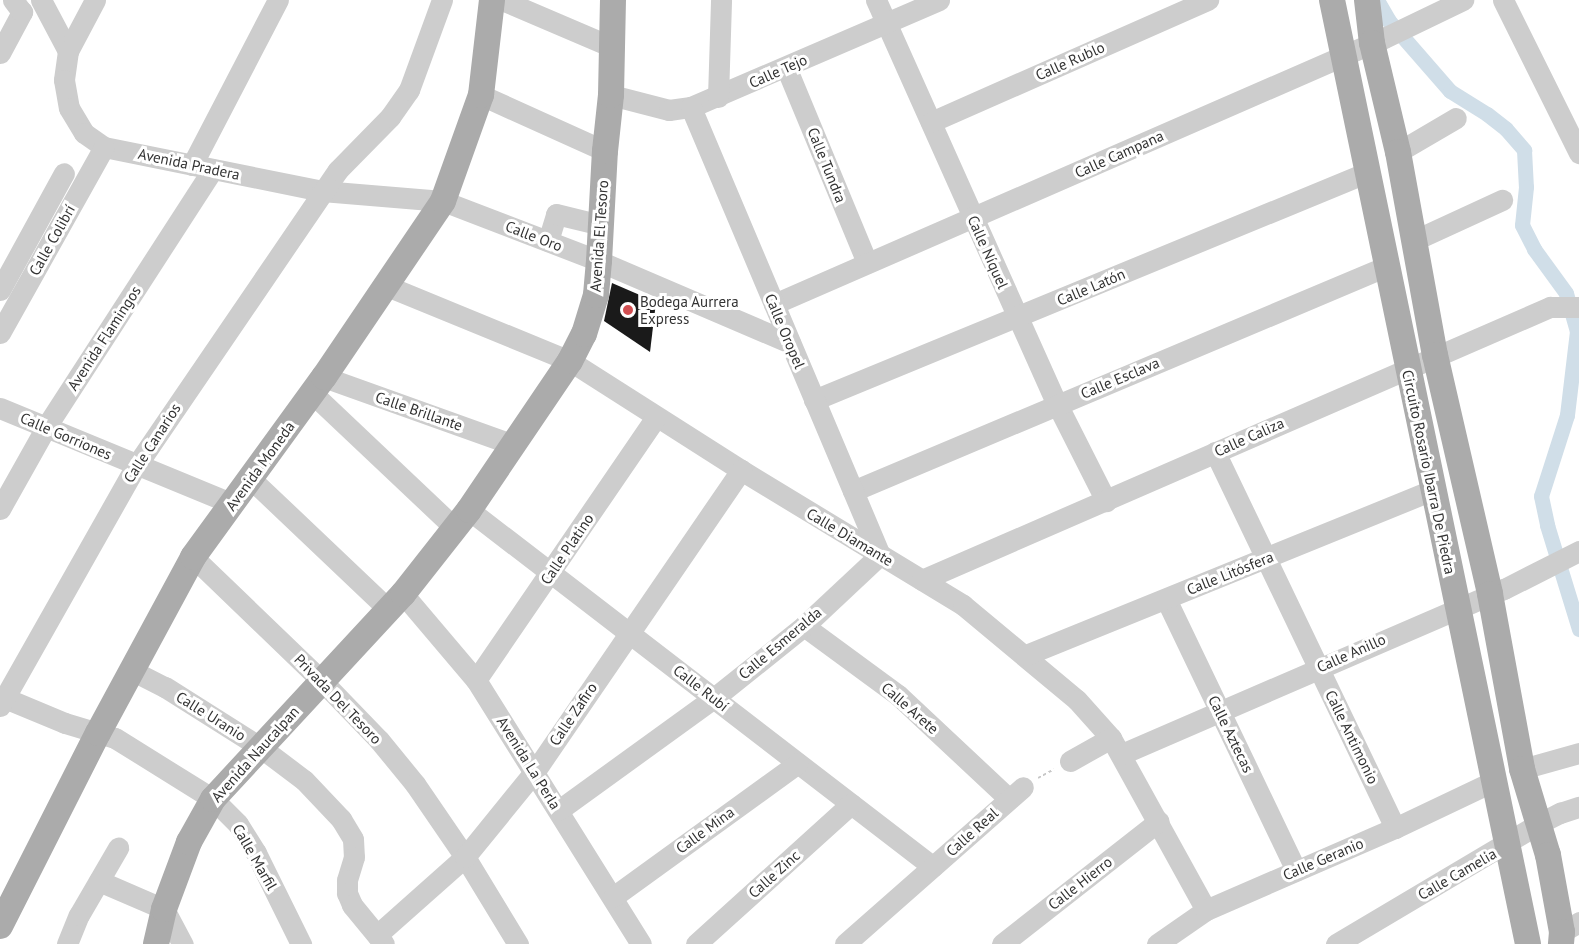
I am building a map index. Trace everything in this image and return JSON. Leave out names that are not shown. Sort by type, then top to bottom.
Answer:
[{"type":"main road","name":"Avenida Moneda","points":[[0,926],[98,733],[193,557],[318,385],[443,201],[481,96],[492,0]]},
{"type":"main road","name":"Avenida El Tesoro","points":[[395,601],[462,519],[570,362],[584,334],[596,295],[599,261],[604,151],[611,95],[613,0]]},
{"type":"main road","name":"Circuito Rosario Ibarra De Piedra","points":[[1332,0],[1528,944]]},
{"type":"main road","points":[[1367,0],[1378,41],[1435,355],[1490,594],[1522,769],[1548,855],[1567,933]]},
{"type":"main road","name":"Avenida Naucalpan","points":[[156,944],[164,909],[189,842],[213,799],[395,601]]},
{"type":"street","points":[[41,0],[68,51]]},
{"type":"street","name":"Avenida Pradera","points":[[95,0],[68,51],[64,80],[69,108],[84,133],[104,147],[322,191],[443,201]]},
{"type":"street","name":"Avenida Flamingos","points":[[0,509],[202,167],[278,0]]},
{"type":"street","name":"Calle Canarios","points":[[2,700],[136,466],[322,191],[338,170],[390,117],[409,90],[442,0]]},
{"type":"street","points":[[502,0],[612,47]]},
{"type":"street","points":[[718,97],[721,0]]},
{"type":"street","name":"Calle Níquel","points":[[876,0],[1057,404],[1106,501]]},
{"type":"street","name":"Calle Tejo","points":[[611,95],[669,111],[691,107],[939,0]]},
{"type":"street","name":"Calle Rublo","points":[[931,122],[1208,0]]},
{"type":"street","name":"Calle Campana","points":[[774,304],[1378,41],[1463,0]]},
{"type":"street","points":[[1503,0],[1579,153]]},
{"type":"street","points":[[0,53],[18,6]]},
{"type":"street","name":"Calle Tundra","points":[[786,67],[867,262]]},
{"type":"street","points":[[481,96],[604,151]]},
{"type":"street","name":"Calle Oropel","points":[[691,107],[880,555]]},
{"type":"street","points":[[1398,152],[1456,118]]},
{"type":"street","name":"Calle Colibrí","points":[[0,333],[104,147]]},
{"type":"street","name":"Calle Latón","points":[[814,400],[1018,318],[1368,172]]},
{"type":"street","points":[[0,290],[64,173]]},
{"type":"street","points":[[1415,240],[1502,200]]},
{"type":"street","name":"Calle Oro","points":[[443,201],[599,261],[790,343]]},
{"type":"street","points":[[548,242],[556,214],[601,225]]},
{"type":"street","name":"Calle Esclava","points":[[853,491],[1387,266]]},
{"type":"street","name":"Calle Diamante","points":[[387,286],[570,362],[741,470],[963,605],[1026,655],[1077,700],[1117,746],[1206,910]]},
{"type":"street","name":"Calle Caliza","points":[[922,580],[1435,355],[1550,307],[1579,307]]},
{"type":"street","name":"Calle Brillante","points":[[318,385],[514,445]]},
{"type":"street","name":"Calle Rubí","points":[[318,385],[462,519],[550,573],[933,867]]},
{"type":"street","name":"Calle Gorriones","points":[[0,408],[136,466],[233,504]]},
{"type":"street","name":"Calle Platino","points":[[476,680],[656,417]]},
{"type":"street","name":"Calle Antimonio","points":[[1215,452],[1395,828]]},
{"type":"street","name":"Calle Zafiro","points":[[381,940],[465,857],[535,771],[741,470]]},
{"type":"street","points":[[250,478],[395,601]]},
{"type":"street","name":"Calle Litósfera","points":[[1026,655],[1433,490]]},
{"type":"street","name":"Calle Anillo","points":[[1117,746],[1220,710],[1545,570],[1575,554]]},
{"type":"street","name":"Calle Esmeralda","points":[[559,810],[714,698],[804,626],[880,555]]},
{"type":"street","name":"Privada Del Tesoro","points":[[193,557],[322,681],[379,740],[415,784],[465,857],[518,944]]},
{"type":"street","name":"Calle Aztecas","points":[[1166,599],[1296,870]]},
{"type":"street","name":"Avenida La Perla","points":[[395,601],[476,680],[535,771],[641,944]]},
{"type":"street","name":"Calle Arete","points":[[804,626],[898,695],[1016,793]]},
{"type":"street","name":"Calle Uranio","points":[[131,670],[165,687],[260,747],[304,780],[341,819],[353,839],[354,857],[347,879],[347,893],[352,905],[381,940]]},
{"type":"street","name":"Calle Marfil","points":[[2,700],[132,746],[213,799],[238,824],[256,853],[301,944]]},
{"type":"street","points":[[1070,761],[1117,746]]},
{"type":"street","points":[[1522,769],[1579,753]]},
{"type":"street","name":"Calle Mina","points":[[612,897],[798,763]]},
{"type":"street","name":"Calle Geranio","points":[[1157,944],[1206,910],[1395,828],[1494,781]]},
{"type":"street","name":"Calle Real","points":[[845,944],[1016,793]]},
{"type":"street","name":"Calle Zinc","points":[[696,944],[851,804]]},
{"type":"street","name":"Calle Camelia","points":[[1336,944],[1508,844],[1538,824],[1579,807]]},
{"type":"street","name":"Calle Hierro","points":[[1002,944],[1159,821]]},
{"type":"street","points":[[67,944],[118,848]]},
{"type":"street","points":[[99,881],[164,909],[183,944]]},
{"type":"path","points":[[1016,793],[1070,761]]},
{"type":"building","name":"Bodega Aurrera Express","points":[[612,283],[656,302],[650,352],[604,321]]},
{"type":"waterway","points":[[1377,0],[1389,21],[1450,91],[1506,129],[1524,150],[1526,187],[1522,225],[1534,249],[1566,293],[1577,331],[1567,415],[1541,496],[1547,525],[1579,629]]},
{"type":"place","name":"Bodega Aurrera Express","points":[[628,310]]}]
